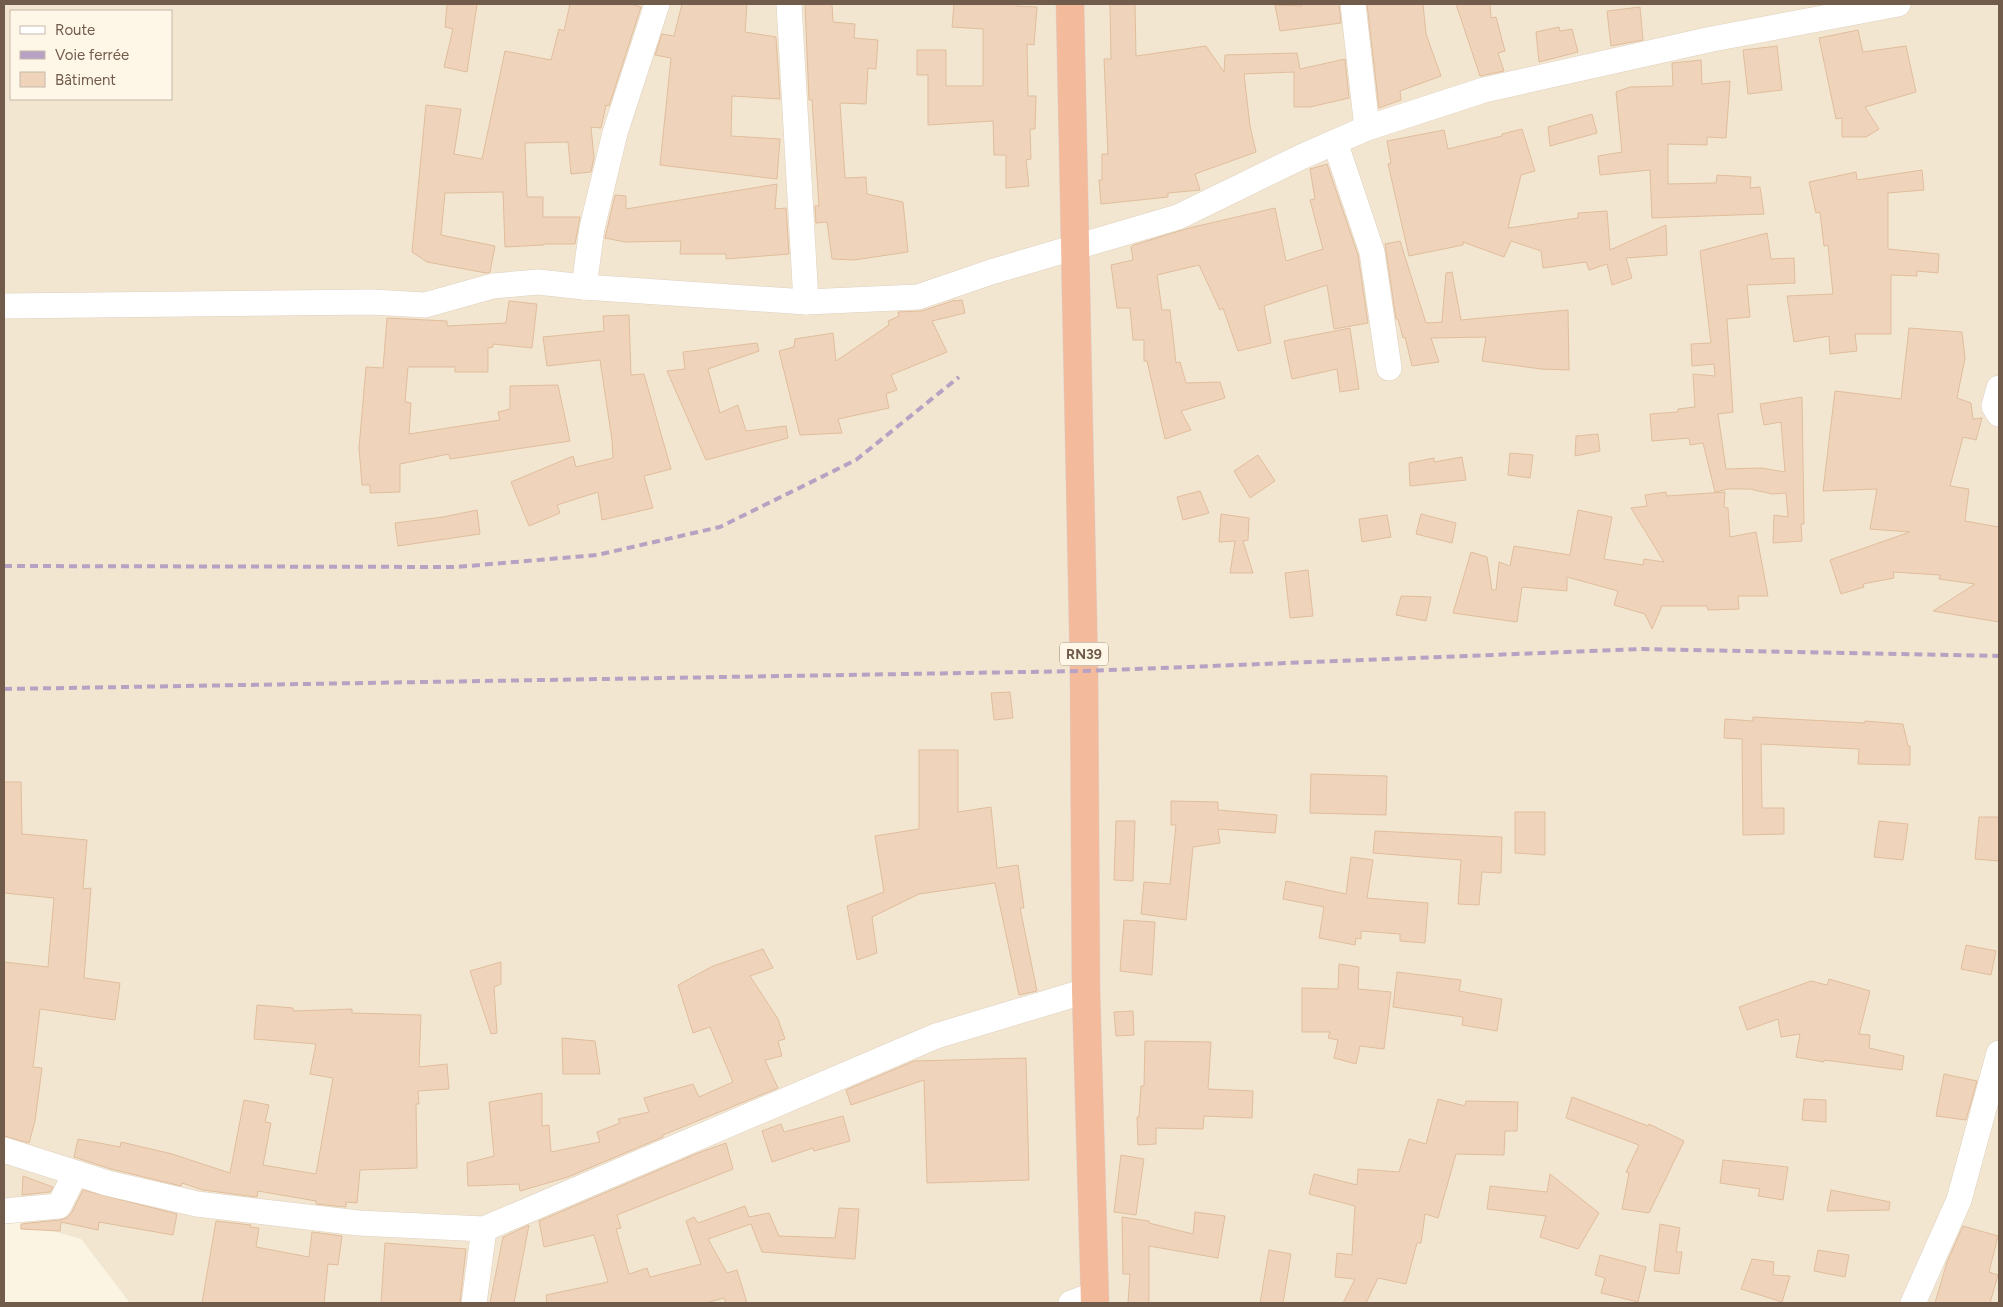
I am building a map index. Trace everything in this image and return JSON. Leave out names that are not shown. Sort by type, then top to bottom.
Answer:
[{"type":"highway","name":"RN39","points":[[1070,4],[1084,671],[1087,1300]]},
{"type":"street","points":[[584,287],[592,228],[615,133],[657,4]]},
{"type":"street","points":[[789,4],[806,302]]},
{"type":"street","points":[[1353,4],[1367,128]]},
{"type":"street","points":[[4,306],[372,302],[425,305],[493,286],[538,282],[584,287],[806,302],[918,297],[991,272],[1178,217],[1367,128],[1484,90],[1712,39],[1898,4]]},
{"type":"street","points":[[1335,142],[1372,252],[1388,368]]},
{"type":"street","points":[[1999,388],[1994,406],[1999,414]]},
{"type":"street","points":[[4,1150],[75,1174],[197,1204],[358,1223],[484,1229],[936,1036],[1086,991]]},
{"type":"street","points":[[1913,1303],[1958,1200],[1999,1053]]},
{"type":"street","points":[[4,1211],[59,1206],[75,1174]]},
{"type":"street","points":[[474,1303],[484,1229]]},
{"type":"shaded area","points":[[4,4],[1999,4],[1999,1303],[130,1303],[81,1239],[4,1217]]},
{"type":"building","points":[[447,4],[477,4],[467,72],[444,67],[453,29],[445,27]]},
{"type":"building","points":[[570,4],[630,4],[641,7],[609,106],[606,105],[601,128],[591,127],[594,158],[591,172],[571,174],[568,142],[525,143],[527,197],[543,197],[543,217],[580,217],[575,244],[505,247],[503,192],[445,193],[441,235],[495,246],[490,272],[486,273],[427,262],[412,252],[426,105],[461,109],[454,154],[482,159],[505,51],[551,60],[559,29],[564,31]]},
{"type":"building","points":[[682,4],[747,4],[745,32],[776,37],[780,99],[732,96],[731,136],[780,139],[777,179],[660,165],[671,58],[655,55],[662,34],[674,36]]},
{"type":"building","points":[[805,4],[832,4],[833,22],[855,24],[854,38],[878,40],[876,69],[868,68],[866,104],[840,103],[845,178],[866,177],[867,194],[903,202],[908,252],[854,260],[832,259],[827,222],[816,223],[815,206],[819,206],[812,100],[809,100]]},
{"type":"building","points":[[954,4],[1016,4],[1016,6],[1037,7],[1034,45],[1027,44],[1028,96],[1036,96],[1035,129],[1030,129],[1031,159],[1026,160],[1029,186],[1006,188],[1006,155],[994,155],[993,121],[928,125],[928,75],[917,75],[917,50],[946,50],[946,86],[983,86],[983,29],[952,27]]},
{"type":"building","points":[[1110,4],[1135,4],[1136,56],[1206,46],[1224,72],[1225,55],[1297,53],[1300,69],[1345,59],[1349,98],[1310,107],[1294,107],[1294,72],[1244,74],[1250,126],[1256,152],[1195,174],[1200,190],[1168,193],[1168,197],[1101,204],[1099,180],[1102,180],[1102,154],[1108,154],[1104,59],[1111,59]]},
{"type":"building","points":[[1301,4],[1339,4],[1341,23],[1280,31],[1275,5],[1302,6]]},
{"type":"building","points":[[1367,4],[1423,4],[1426,34],[1441,76],[1400,91],[1401,100],[1379,108]]},
{"type":"building","points":[[1456,4],[1490,4],[1491,18],[1496,17],[1505,51],[1498,53],[1504,71],[1480,76]]},
{"type":"building","points":[[1640,7],[1643,40],[1611,46],[1607,11]]},
{"type":"building","points":[[1559,27],[1560,31],[1572,29],[1578,52],[1539,62],[1536,32]]},
{"type":"building","points":[[1858,30],[1863,52],[1906,46],[1916,92],[1865,107],[1879,129],[1866,137],[1842,137],[1842,118],[1836,119],[1819,38]]},
{"type":"building","points":[[1777,46],[1782,90],[1748,94],[1743,50]]},
{"type":"building","points":[[1701,60],[1702,84],[1730,81],[1726,138],[1707,137],[1707,145],[1668,144],[1668,184],[1716,183],[1717,175],[1751,177],[1750,188],[1760,187],[1764,214],[1652,218],[1650,170],[1600,175],[1598,156],[1622,152],[1616,92],[1630,87],[1673,86],[1672,63]]},
{"type":"building","points":[[1592,114],[1597,133],[1550,146],[1548,127]]},
{"type":"building","points":[[1522,129],[1535,171],[1521,175],[1508,228],[1578,218],[1578,213],[1607,211],[1610,250],[1666,225],[1667,255],[1626,258],[1632,278],[1612,285],[1607,264],[1589,270],[1586,262],[1543,268],[1541,251],[1511,241],[1504,257],[1463,242],[1463,245],[1409,256],[1388,164],[1391,163],[1387,141],[1444,130],[1448,149],[1502,136],[1502,134]]},
{"type":"building","points":[[1327,164],[1358,255],[1368,323],[1334,329],[1327,285],[1264,306],[1271,343],[1238,351],[1223,308],[1220,310],[1199,265],[1157,275],[1162,310],[1170,310],[1176,363],[1180,362],[1186,383],[1220,382],[1225,398],[1181,411],[1191,430],[1165,439],[1147,361],[1144,361],[1144,340],[1133,340],[1130,308],[1117,308],[1111,265],[1133,260],[1131,247],[1134,245],[1189,228],[1275,208],[1286,261],[1323,249],[1310,200],[1315,199],[1310,169]]},
{"type":"building","points":[[1922,170],[1924,190],[1888,193],[1888,249],[1939,254],[1938,273],[1917,271],[1917,276],[1891,275],[1891,334],[1855,334],[1857,351],[1830,354],[1829,336],[1794,342],[1787,296],[1833,294],[1828,245],[1824,246],[1820,212],[1816,213],[1809,182],[1856,172],[1857,180]]},
{"type":"building","points":[[777,184],[775,209],[786,208],[789,254],[726,259],[726,254],[680,254],[681,241],[625,242],[605,238],[615,195],[626,196],[626,209]]},
{"type":"building","points":[[1767,233],[1771,259],[1794,258],[1795,283],[1747,285],[1750,317],[1727,319],[1733,412],[1718,414],[1726,469],[1761,468],[1785,472],[1781,422],[1764,425],[1760,404],[1802,397],[1804,524],[1801,524],[1802,541],[1773,543],[1774,515],[1788,517],[1786,493],[1772,494],[1750,489],[1728,489],[1715,492],[1703,443],[1690,445],[1689,438],[1652,441],[1650,414],[1678,412],[1678,409],[1695,407],[1693,374],[1715,376],[1714,364],[1692,366],[1691,344],[1711,343],[1700,251]]},
{"type":"building","points":[[1400,241],[1426,323],[1442,322],[1446,273],[1452,272],[1461,320],[1568,310],[1569,370],[1541,369],[1482,361],[1486,337],[1431,338],[1439,362],[1412,366],[1405,337],[1403,338],[1398,319],[1396,319],[1385,244]]},
{"type":"building","points":[[955,300],[962,300],[965,313],[932,321],[947,352],[891,375],[897,390],[886,394],[889,408],[838,419],[842,433],[800,435],[779,351],[794,347],[795,339],[833,333],[836,361],[889,325],[888,321],[899,316],[898,312],[922,311]]},
{"type":"building","points":[[509,301],[537,304],[532,348],[493,344],[493,347],[488,348],[488,372],[455,372],[455,367],[408,367],[405,402],[411,403],[409,434],[500,420],[498,412],[510,409],[510,386],[558,385],[570,441],[450,459],[449,454],[400,464],[400,492],[370,493],[370,485],[362,485],[359,448],[366,367],[383,368],[387,318],[447,321],[447,326],[506,323]]},
{"type":"building","points":[[629,315],[631,375],[644,374],[671,469],[644,476],[653,508],[602,520],[598,492],[557,505],[560,513],[529,526],[511,482],[573,456],[576,467],[613,458],[600,360],[547,366],[543,337],[604,331],[603,316]]},
{"type":"building","points":[[1350,328],[1359,389],[1340,392],[1337,369],[1292,379],[1284,341]]},
{"type":"building","points":[[1909,328],[1962,332],[1965,358],[1957,398],[1971,403],[1973,419],[1982,418],[1976,440],[1963,437],[1950,486],[1969,489],[1965,521],[1999,527],[1999,622],[1933,611],[1975,584],[1939,579],[1940,575],[1893,572],[1894,578],[1863,584],[1864,587],[1841,594],[1830,560],[1910,532],[1870,529],[1877,489],[1823,491],[1835,391],[1901,399]]},
{"type":"building","points":[[757,343],[759,351],[708,369],[720,413],[738,405],[746,431],[786,426],[788,438],[706,460],[667,371],[685,369],[683,352]]},
{"type":"building","points":[[1598,434],[1600,451],[1575,456],[1576,436]]},
{"type":"building","points":[[1510,453],[1533,455],[1530,478],[1508,475]]},
{"type":"building","points":[[1258,455],[1275,481],[1250,498],[1234,471]]},
{"type":"building","points":[[1462,457],[1466,480],[1410,486],[1409,463],[1434,458],[1434,462]]},
{"type":"building","points":[[1200,491],[1209,513],[1183,520],[1177,497]]},
{"type":"building","points":[[1666,492],[1667,496],[1725,492],[1724,507],[1728,508],[1730,537],[1756,532],[1768,596],[1738,596],[1739,609],[1708,610],[1707,606],[1662,606],[1652,629],[1645,614],[1614,605],[1618,591],[1567,577],[1567,591],[1522,587],[1517,622],[1453,613],[1471,552],[1487,557],[1492,590],[1496,590],[1499,562],[1510,566],[1514,546],[1570,555],[1578,510],[1612,517],[1604,559],[1643,565],[1644,559],[1664,562],[1631,508],[1647,506],[1645,495]]},
{"type":"building","points":[[477,510],[480,534],[398,546],[395,523],[443,517]]},
{"type":"building","points":[[1221,514],[1249,518],[1248,540],[1243,541],[1253,573],[1230,573],[1235,541],[1219,542]]},
{"type":"building","points":[[1421,514],[1456,523],[1452,543],[1416,534]]},
{"type":"building","points":[[1387,515],[1391,537],[1362,542],[1359,519]]},
{"type":"building","points":[[1308,570],[1313,616],[1290,618],[1285,573]]},
{"type":"building","points":[[1401,596],[1431,597],[1426,621],[1396,615]]},
{"type":"building","points":[[1010,692],[1013,718],[994,720],[991,693]]},
{"type":"building","points":[[1753,717],[1903,724],[1908,746],[1910,746],[1910,765],[1858,764],[1859,749],[1761,744],[1762,808],[1784,808],[1784,834],[1743,835],[1742,739],[1724,738],[1725,719],[1753,721]]},
{"type":"building","points":[[919,750],[958,750],[958,812],[991,807],[997,868],[1018,865],[1024,908],[1020,908],[1037,991],[1019,995],[995,883],[919,894],[872,917],[877,953],[857,960],[847,906],[884,892],[875,836],[919,829]]},
{"type":"building","points":[[1311,774],[1387,776],[1386,815],[1310,813]]},
{"type":"building","points":[[4,782],[21,782],[22,834],[87,840],[83,889],[91,888],[84,978],[120,983],[115,1020],[40,1009],[33,1067],[42,1068],[35,1121],[29,1143],[4,1136],[4,962],[48,967],[54,898],[4,893]]},
{"type":"building","points":[[1171,801],[1218,802],[1218,810],[1277,815],[1275,833],[1218,829],[1220,843],[1193,847],[1186,920],[1141,914],[1144,882],[1170,884],[1176,825],[1171,825]]},
{"type":"building","points":[[1515,812],[1545,812],[1545,855],[1515,853]]},
{"type":"building","points":[[1979,817],[1999,817],[1999,861],[1975,859]]},
{"type":"building","points":[[1116,821],[1135,821],[1133,881],[1114,880]]},
{"type":"building","points":[[1879,821],[1908,824],[1903,860],[1874,857]]},
{"type":"building","points":[[1375,831],[1502,837],[1501,873],[1482,872],[1479,905],[1458,904],[1461,860],[1373,853]]},
{"type":"building","points":[[1351,857],[1373,860],[1367,898],[1428,903],[1425,943],[1400,941],[1400,934],[1361,931],[1361,939],[1356,938],[1355,945],[1319,938],[1324,907],[1283,899],[1286,881],[1346,894]]},
{"type":"building","points":[[1124,920],[1155,922],[1152,975],[1120,971]]},
{"type":"building","points":[[1966,945],[1996,951],[1991,975],[1961,969]]},
{"type":"building","points":[[763,949],[773,968],[750,976],[778,1019],[785,1039],[778,1041],[782,1056],[765,1060],[778,1088],[663,1135],[663,1137],[568,1177],[520,1191],[519,1184],[468,1186],[467,1163],[494,1156],[489,1102],[542,1093],[542,1126],[549,1125],[551,1152],[600,1142],[597,1132],[620,1123],[618,1119],[649,1112],[644,1098],[693,1084],[699,1097],[733,1082],[710,1027],[693,1033],[678,985],[713,966]]},
{"type":"building","points":[[501,962],[501,984],[494,987],[497,1033],[491,1034],[470,971]]},
{"type":"building","points":[[1339,964],[1359,967],[1358,989],[1391,992],[1384,1049],[1360,1046],[1356,1064],[1334,1058],[1338,1040],[1328,1038],[1330,1032],[1302,1032],[1302,988],[1338,989]]},
{"type":"building","points":[[1397,972],[1461,980],[1459,991],[1502,999],[1497,1031],[1462,1025],[1463,1017],[1393,1007]]},
{"type":"building","points":[[1829,979],[1870,991],[1859,1034],[1870,1035],[1869,1048],[1904,1056],[1902,1070],[1824,1060],[1824,1062],[1796,1057],[1800,1034],[1781,1037],[1778,1019],[1747,1030],[1739,1007],[1811,981],[1827,985]]},
{"type":"building","points":[[257,1005],[293,1008],[293,1011],[352,1009],[352,1013],[421,1015],[419,1067],[447,1064],[449,1089],[418,1091],[419,1104],[416,1104],[417,1168],[360,1170],[357,1203],[346,1202],[346,1207],[316,1204],[316,1201],[258,1191],[257,1197],[203,1190],[182,1183],[181,1186],[111,1169],[74,1157],[78,1139],[120,1147],[121,1142],[172,1154],[230,1173],[244,1100],[269,1105],[265,1122],[271,1123],[263,1165],[316,1174],[333,1078],[310,1074],[316,1044],[254,1039]]},
{"type":"building","points":[[1133,1011],[1134,1035],[1116,1036],[1114,1012]]},
{"type":"building","points":[[562,1038],[595,1041],[600,1074],[563,1074]]},
{"type":"building","points":[[1145,1041],[1211,1042],[1208,1089],[1253,1091],[1252,1118],[1204,1116],[1203,1129],[1156,1128],[1156,1144],[1138,1145],[1137,1117],[1139,1117],[1141,1086],[1144,1086]]},
{"type":"building","points":[[1026,1058],[1029,1180],[927,1183],[924,1080],[851,1105],[846,1090],[914,1061]]},
{"type":"building","points":[[1944,1074],[1977,1081],[1966,1120],[1936,1116]]},
{"type":"building","points":[[1572,1097],[1648,1126],[1649,1124],[1684,1141],[1649,1213],[1622,1209],[1629,1173],[1626,1172],[1639,1145],[1566,1118]]},
{"type":"building","points":[[1438,1099],[1465,1106],[1466,1101],[1518,1102],[1517,1131],[1505,1131],[1504,1155],[1456,1154],[1438,1218],[1425,1214],[1421,1243],[1417,1243],[1406,1284],[1378,1278],[1366,1303],[1343,1303],[1355,1279],[1335,1277],[1337,1253],[1352,1255],[1355,1206],[1309,1194],[1314,1174],[1357,1185],[1358,1169],[1399,1172],[1409,1139],[1426,1144]]},
{"type":"building","points":[[1804,1099],[1826,1100],[1826,1122],[1802,1120]]},
{"type":"building","points":[[843,1116],[850,1141],[814,1151],[813,1148],[772,1162],[762,1131],[781,1124],[784,1132]]},
{"type":"building","points":[[726,1143],[733,1169],[617,1215],[621,1228],[616,1229],[629,1274],[647,1268],[650,1277],[701,1264],[686,1221],[694,1217],[698,1223],[745,1206],[749,1217],[769,1213],[779,1236],[835,1238],[839,1208],[859,1209],[855,1259],[762,1252],[751,1224],[708,1239],[727,1273],[737,1270],[747,1303],[726,1303],[724,1298],[706,1303],[547,1303],[546,1295],[608,1282],[594,1235],[544,1247],[539,1221],[698,1153]]},
{"type":"building","points":[[1121,1155],[1144,1159],[1136,1215],[1114,1212]]},
{"type":"building","points":[[1723,1160],[1788,1167],[1783,1200],[1758,1196],[1760,1189],[1720,1183]]},
{"type":"building","points":[[1550,1174],[1599,1213],[1578,1249],[1540,1237],[1546,1216],[1487,1209],[1490,1186],[1547,1192]]},
{"type":"building","points":[[23,1176],[53,1187],[50,1192],[22,1195]]},
{"type":"building","points":[[83,1190],[177,1214],[173,1235],[99,1222],[98,1230],[61,1222],[60,1231],[21,1229],[21,1224],[67,1218]]},
{"type":"building","points":[[1831,1190],[1890,1202],[1889,1210],[1827,1211]]},
{"type":"building","points":[[1195,1212],[1225,1216],[1218,1258],[1149,1246],[1149,1303],[1128,1303],[1130,1274],[1123,1274],[1122,1217],[1149,1221],[1149,1223],[1193,1234]]},
{"type":"building","points":[[216,1221],[251,1225],[250,1227],[259,1228],[256,1247],[309,1257],[312,1232],[342,1236],[338,1265],[328,1264],[324,1303],[202,1303]]},
{"type":"building","points":[[1660,1224],[1680,1228],[1676,1252],[1682,1252],[1679,1274],[1654,1271]]},
{"type":"building","points":[[529,1225],[514,1303],[490,1303],[503,1237]]},
{"type":"building","points":[[1963,1226],[1998,1236],[1989,1272],[1998,1275],[1990,1303],[1935,1303],[1947,1262]]},
{"type":"building","points":[[385,1243],[466,1249],[460,1303],[381,1303]]},
{"type":"building","points":[[1269,1250],[1291,1254],[1283,1303],[1260,1303]]},
{"type":"building","points":[[1818,1250],[1849,1255],[1845,1277],[1814,1271]]},
{"type":"building","points":[[1600,1255],[1646,1267],[1638,1302],[1601,1293],[1605,1278],[1595,1275]]},
{"type":"building","points":[[1752,1259],[1774,1262],[1773,1275],[1790,1276],[1782,1302],[1741,1289]]},
{"type":"railway","points":[[4,566],[456,567],[597,555],[720,527],[856,460],[959,377]]},
{"type":"railway","points":[[4,689],[1084,671],[1643,649],[1999,656]]}]
